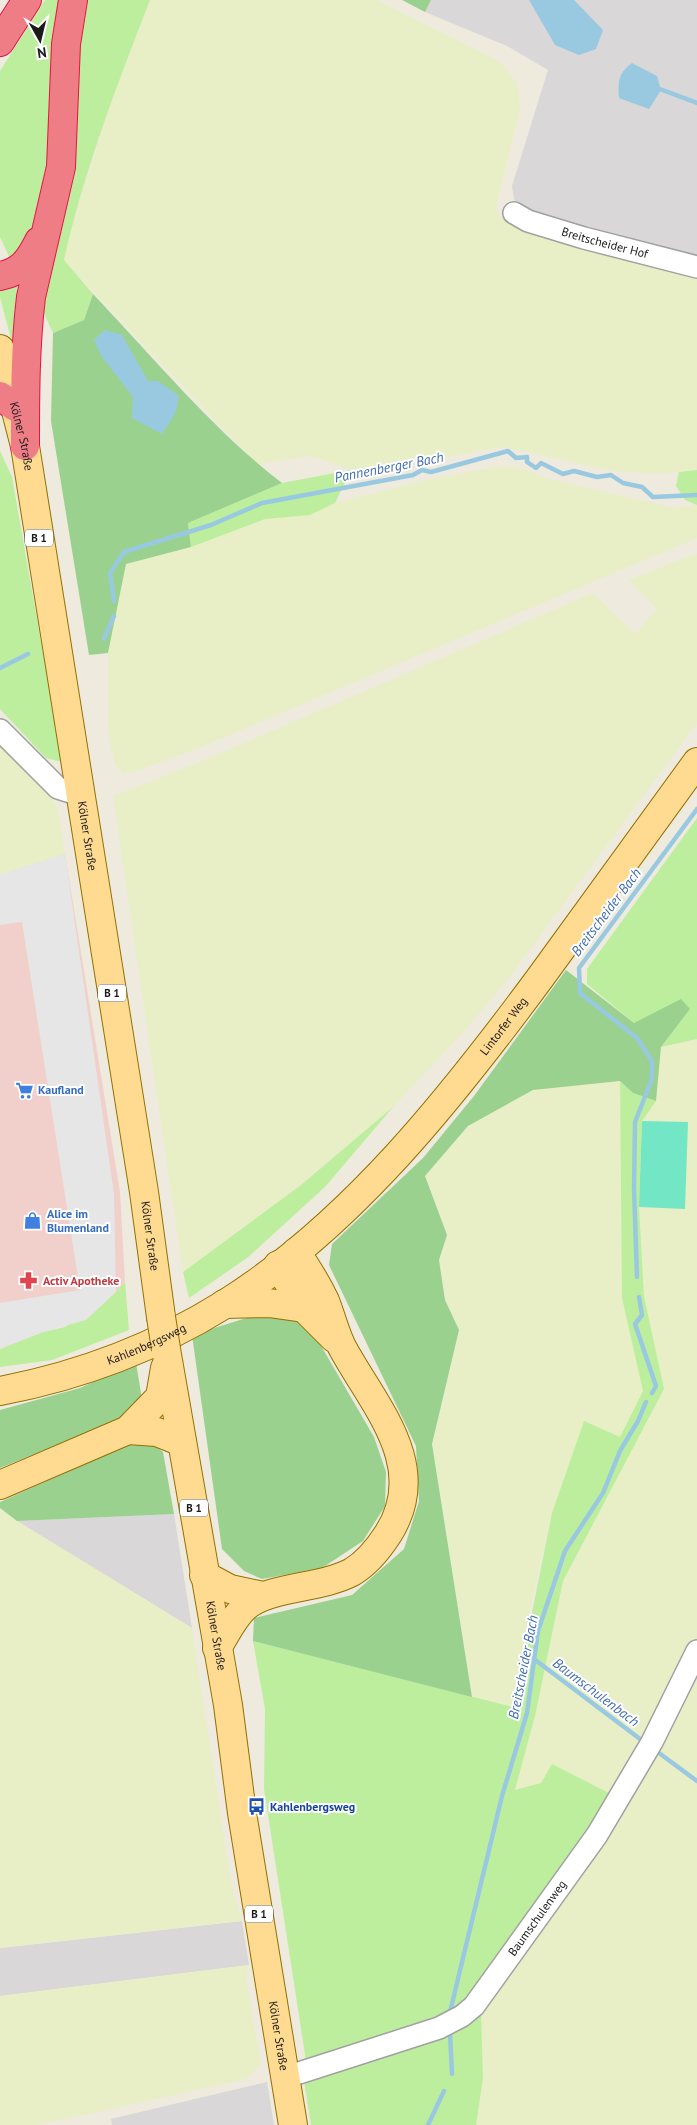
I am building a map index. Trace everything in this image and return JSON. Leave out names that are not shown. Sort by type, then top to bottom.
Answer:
[{"type":"highway","points":[[0,10],[6,0]]},
{"type":"highway","points":[[0,42],[27,0]]},
{"type":"highway","points":[[25,446],[24,370],[29,312],[58,188],[64,147],[66,44],[73,0]]},
{"type":"highway","points":[[0,276],[11,274],[24,265],[49,222]]},
{"type":"main road","name":"Kölner Straße","points":[[0,349],[7,401],[25,446],[144,1192],[166,1349],[218,1648],[293,2125]]},
{"type":"main road","name":"Lintorfer Weg","points":[[287,1259],[354,1199],[405,1147],[460,1083],[498,1035],[697,762]]},
{"type":"main road","name":"Kahlenbergsweg","points":[[0,1391],[38,1384],[93,1367],[140,1349],[224,1304],[287,1259]]},
{"type":"main road","points":[[287,1259],[304,1308],[342,1346]]},
{"type":"main road","points":[[218,1648],[236,1616],[246,1606],[263,1596],[326,1583],[354,1571],[379,1548],[393,1526],[402,1499],[403,1466],[395,1437],[377,1402],[342,1346],[324,1300],[287,1259]]},
{"type":"main road","points":[[224,1304],[281,1304],[304,1308]]},
{"type":"main road","points":[[0,1485],[128,1430],[154,1406],[160,1397],[165,1378],[166,1349]]},
{"type":"main road","points":[[128,1430],[157,1432],[182,1442]]},
{"type":"main road","points":[[204,1575],[230,1589],[263,1596]]},
{"type":"street","name":"Breitscheider Hof","points":[[514,213],[528,221],[584,238],[697,267]]},
{"type":"street","points":[[0,730],[58,788],[80,795]]},
{"type":"street","name":"Baumschulenweg","points":[[285,2075],[299,2073],[439,2028],[462,2016],[474,2006],[597,1835],[652,1742],[697,1650]]},
{"type":"shaded area","points":[[431,0],[697,0],[697,261],[521,209],[514,199],[512,186],[548,70],[507,46],[425,12]]},
{"type":"shaded area","points":[[65,854],[120,1192],[125,1282],[116,1292],[43,1332],[0,1349],[0,875]]},
{"type":"shaded area","points":[[65,854],[114,1194],[116,1292],[86,1320],[43,1332],[0,1349],[0,1303],[80,1290],[22,922],[0,925],[0,875]]},
{"type":"shaded area","points":[[174,1514],[192,1628],[17,1521]]},
{"type":"shaded area","points":[[242,1921],[249,1965],[0,1996],[0,1948]]},
{"type":"shaded area","points":[[267,2082],[274,2125],[112,2125],[111,2119]]},
{"type":"green space","points":[[45,0],[65,0],[56,133],[32,241],[13,265],[0,237],[0,71]]},
{"type":"green space","points":[[83,0],[150,0],[91,161],[64,260],[93,294],[84,320],[53,333],[38,300]]},
{"type":"green space","points":[[150,0],[377,0],[502,63],[517,83],[520,110],[496,206],[499,216],[517,228],[697,274],[697,470],[655,474],[613,471],[504,447],[441,458],[414,458],[351,470],[311,456],[257,464],[64,261],[72,225],[107,113]]},
{"type":"green space","points":[[402,0],[431,0],[425,12]]},
{"type":"green space","points":[[13,283],[25,297],[19,370],[0,297],[0,284]]},
{"type":"green space","points":[[93,294],[232,441],[282,483],[188,523],[191,547],[126,564],[108,653],[89,655],[51,421],[53,333],[84,320]]},
{"type":"green space","points":[[0,451],[12,477],[62,762],[46,758],[0,709]]},
{"type":"green space","points":[[495,467],[518,467],[549,479],[674,508],[697,505],[697,538],[196,749],[134,772],[124,773],[115,765],[108,734],[108,653],[126,564],[191,546],[265,519],[310,515],[335,503],[427,480]]},
{"type":"green space","points":[[351,470],[335,503],[310,515],[265,519],[191,547],[188,523],[282,483]]},
{"type":"green space","points":[[697,470],[697,505],[685,500],[676,486],[679,472]]},
{"type":"green space","points":[[697,553],[697,723],[511,975],[466,1029],[393,1107],[301,1185],[183,1272],[113,796],[200,762],[593,593],[635,634],[657,609],[629,580]]},
{"type":"green space","points":[[0,742],[48,790],[58,811],[65,854],[0,875]]},
{"type":"green space","points":[[697,818],[697,1039],[661,1047],[690,1009],[634,1023],[587,984],[587,969]]},
{"type":"green space","points":[[566,970],[634,1023],[681,999],[690,1009],[661,1047],[656,1101],[633,1093],[620,1081],[533,1090],[468,1126],[425,1176],[447,1235],[439,1260],[445,1300],[459,1330],[432,1444],[472,1697],[253,1641],[254,1618],[352,1595],[404,1549],[419,1501],[416,1446],[329,1265],[332,1244],[423,1158],[474,1096]]},
{"type":"green space","points":[[697,1039],[697,1640],[647,1744],[616,1794],[609,1793],[552,1764],[541,1783],[515,1791],[535,1716],[563,1581],[634,1444],[552,1513],[530,1609],[513,1708],[472,1697],[432,1444],[459,1330],[445,1300],[439,1260],[447,1235],[425,1176],[468,1126],[533,1090],[620,1081],[622,1297],[644,1296],[639,1207],[642,1121],[656,1101],[661,1047]]},
{"type":"green space","points":[[620,1081],[633,1093],[656,1101],[642,1121],[639,1207],[644,1296],[664,1389],[563,1581],[535,1716],[515,1790],[541,1783],[552,1764],[609,1793],[604,1808],[477,1991],[458,2009],[306,2061],[264,1789],[265,1709],[253,1641],[513,1707],[552,1513],[584,1421],[620,1437],[643,1391],[622,1298]]},
{"type":"green space","points":[[393,1107],[325,1187],[247,1258],[189,1298],[183,1272],[301,1185]]},
{"type":"green space","points":[[642,1121],[688,1122],[685,1209],[639,1207]]},
{"type":"green space","points":[[125,1282],[129,1330],[52,1360],[0,1367],[0,1349],[43,1332],[65,1327],[116,1292]]},
{"type":"green space","points":[[262,1313],[289,1316],[313,1332],[374,1437],[386,1472],[385,1506],[363,1541],[322,1568],[262,1579],[244,1571],[222,1549],[192,1335]]},
{"type":"green space","points":[[136,1363],[142,1399],[126,1417],[0,1468],[0,1410],[80,1388]]},
{"type":"green space","points":[[139,1440],[150,1442],[163,1452],[174,1514],[17,1521],[0,1508],[0,1502]]},
{"type":"green space","points":[[0,1508],[17,1521],[192,1628],[231,1883],[242,1921],[0,1948]]},
{"type":"green space","points":[[697,1667],[697,2125],[476,2125],[483,2078],[481,2010]]},
{"type":"green space","points":[[249,1965],[246,1978],[261,2064],[246,2079],[38,2125],[0,2125],[0,1996]]},
{"type":"green space","points":[[481,2010],[483,2078],[476,2125],[311,2125],[304,2081]]},
{"type":"water","points":[[529,0],[574,0],[603,30],[596,49],[579,55],[555,45]]},
{"type":"water","points":[[632,63],[657,76],[661,90],[649,109],[619,98],[621,74]]},
{"type":"water","points":[[105,330],[122,335],[148,381],[158,381],[179,396],[176,412],[162,434],[132,418],[133,397],[102,357],[94,340]]},
{"type":"waterway","points":[[657,88],[697,103]]},
{"type":"waterway","name":"Pannenberger Bach","points":[[114,601],[110,573],[124,552],[211,525],[262,503],[413,475],[422,470],[431,472],[508,451],[516,458],[527,457],[527,462],[536,468],[541,463],[563,474],[574,471],[597,477],[611,475],[623,483],[642,487],[653,497],[697,495]]},
{"type":"waterway","name":"Pannenberger Bach","points":[[104,639],[114,616]]},
{"type":"waterway","name":"Pannenberger Bach","points":[[0,668],[28,654]]},
{"type":"waterway","name":"Breitscheider Bach","points":[[637,1277],[634,1189],[635,1122],[652,1079],[652,1061],[637,1038],[580,993],[579,968],[697,809]]},
{"type":"waterway","name":"Breitscheider Bach","points":[[639,1297],[642,1315],[635,1324],[656,1386],[652,1393]]},
{"type":"waterway","name":"Breitscheider Bach","points":[[450,2012],[502,1796],[527,1713],[538,1631],[565,1551],[603,1493],[620,1451],[638,1421],[646,1402]]},
{"type":"waterway","name":"Baumschulenbach","points":[[534,1659],[644,1742]]},
{"type":"waterway","name":"Baumschulenbach","points":[[659,1753],[697,1781]]},
{"type":"waterway","name":"Breitscheider Bach","points":[[450,2033],[452,2074]]},
{"type":"waterway","name":"Breitscheider Bach","points":[[428,2125],[444,2091]]},
{"type":"place","name":"Kaufland","points":[[24,1090]]},
{"type":"place","name":"Alice im Blumenland","points":[[33,1221]]},
{"type":"place","name":"Activ Apotheke","points":[[29,1281]]},
{"type":"place","name":"Kahlenbergsweg","points":[[256,1807]]}]
